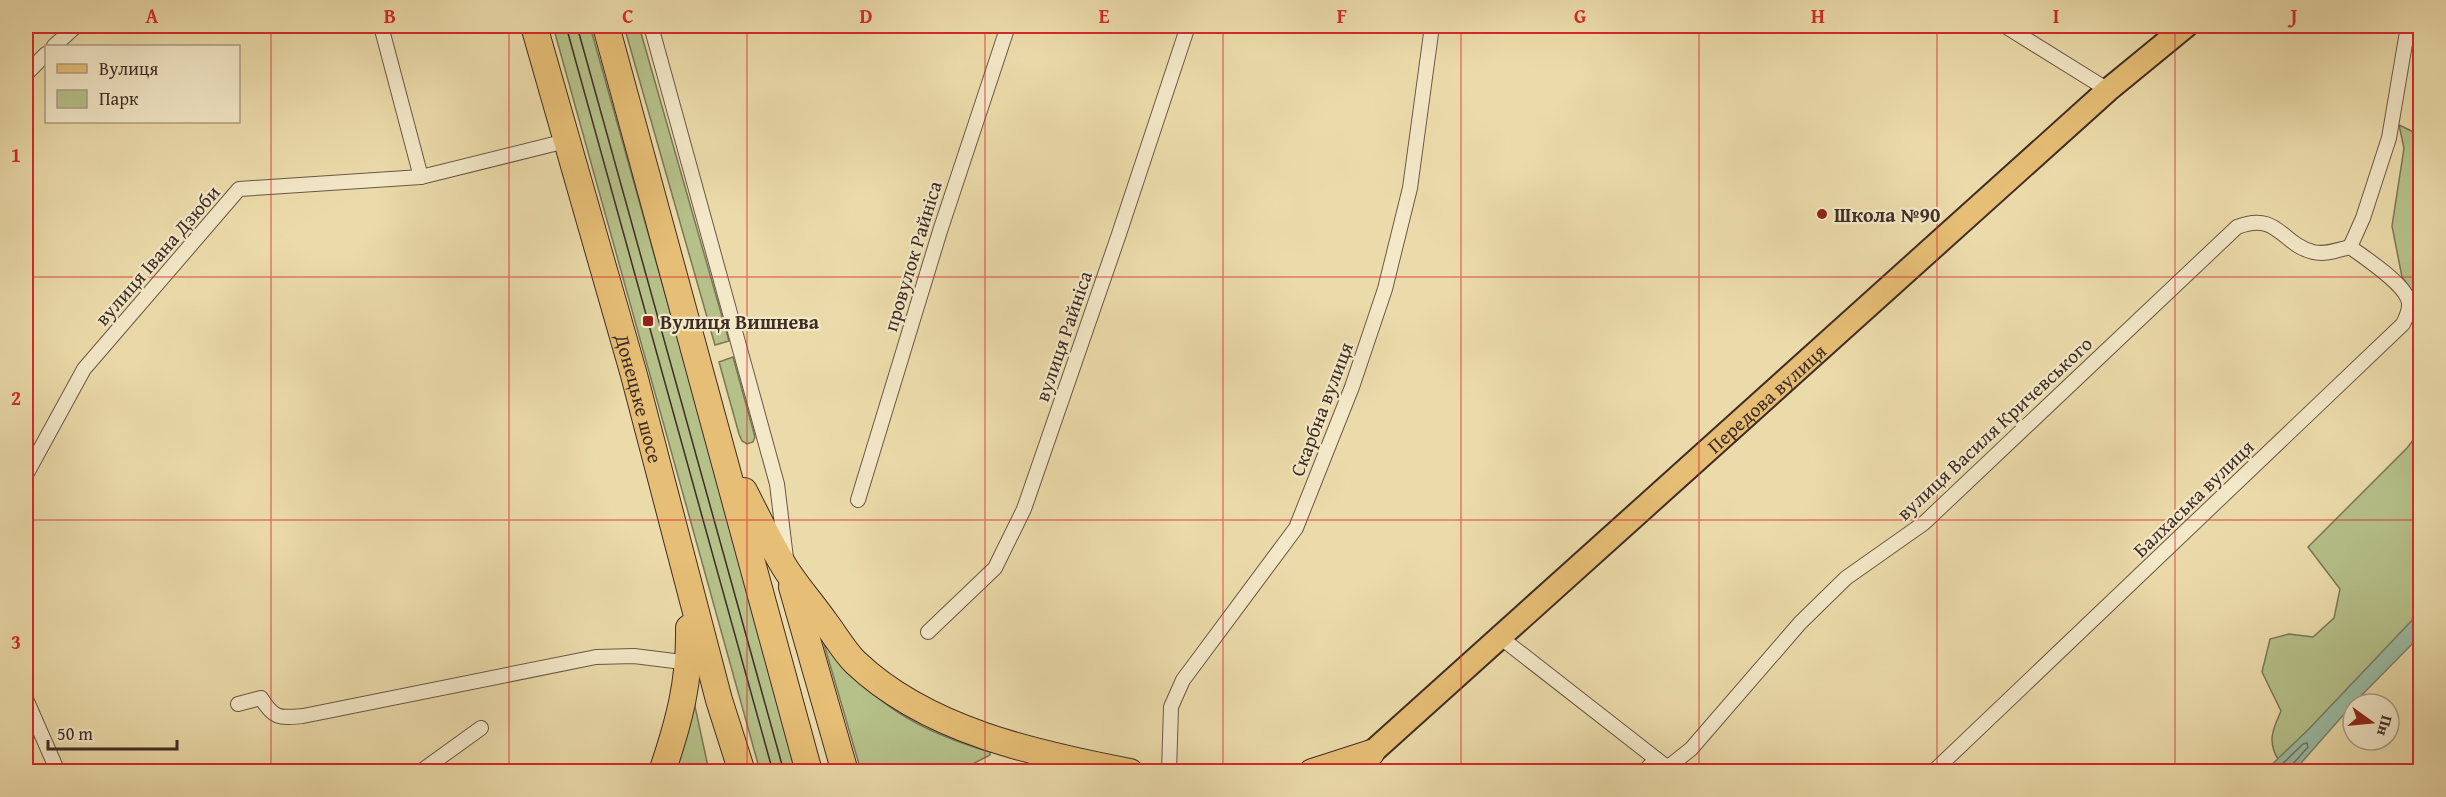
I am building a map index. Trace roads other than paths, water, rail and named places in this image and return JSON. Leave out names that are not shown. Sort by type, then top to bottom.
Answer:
[{"type":"highway","name":"Донецьке шосе","points":[[534,26],[634,375],[719,700],[742,771]]},
{"type":"highway","points":[[606,26],[809,771]]},
{"type":"highway","points":[[724,454],[787,571],[853,660],[878,683],[936,718],[970,730],[1055,756],[1130,771]]},
{"type":"highway","points":[[787,571],[845,771]]},
{"type":"highway","points":[[662,771],[677,729],[690,663],[688,585]]},
{"type":"highway","points":[[806,635],[809,771]]},
{"type":"highway","points":[[719,700],[731,771]]},
{"type":"highway","points":[[1312,771],[1371,753]]},
{"type":"main road","name":"Передова вулиця","points":[[1350,771],[2108,90],[2186,26]]},
{"type":"street","points":[[55,45],[76,26]]},
{"type":"street","points":[[381,26],[421,177]]},
{"type":"street","points":[[651,26],[777,483],[787,571]]},
{"type":"street","name":"провулок Райніса","points":[[858,500],[940,231],[1008,26]]},
{"type":"street","name":"вулиця Райніса","points":[[927,632],[994,568],[1024,509],[1119,237],[1188,26]]},
{"type":"street","name":"Скарбна вулиця","points":[[1169,771],[1171,707],[1183,680],[1296,528],[1353,387],[1385,289],[1410,188],[1431,26]]},
{"type":"street","points":[[2005,26],[2108,90]]},
{"type":"street","points":[[2350,247],[2363,218],[2389,138],[2408,26]]},
{"type":"street","points":[[26,74],[45,55]]},
{"type":"street","name":"вулиця Івана Дзюби","points":[[26,475],[84,369],[239,189],[421,177],[566,141]]},
{"type":"street","name":"вулиця Василя Кричевського","points":[[1644,771],[1665,766],[1691,748],[1800,623],[1846,578],[1924,523],[2237,227],[2247,223],[2269,224],[2303,248],[2313,252],[2323,253],[2350,247]]},
{"type":"street","name":"Балхаська вулиця","points":[[1933,771],[2403,324],[2409,306],[2408,297],[2381,269],[2350,247]]},
{"type":"street","points":[[1500,637],[1665,766]]},
{"type":"street","points":[[238,704],[261,698],[269,712],[281,718],[596,657],[634,656],[690,663]]},
{"type":"street","points":[[26,699],[58,771]]},
{"type":"street","points":[[420,771],[481,728]]},
{"type":"water","points":[[2420,612],[2420,636],[2365,692],[2344,692]]},
{"type":"water","points":[[2341,695],[2341,718],[2294,771],[2265,771]]},
{"type":"tram line","points":[[566,26],[773,772]]},
{"type":"tram line","points":[[577,26],[784,772]]},
{"type":"place","name":"Школа №90","points":[[1822,214]]},
{"type":"place","name":"Вулиця Вишнева","points":[[648,321]]}]
